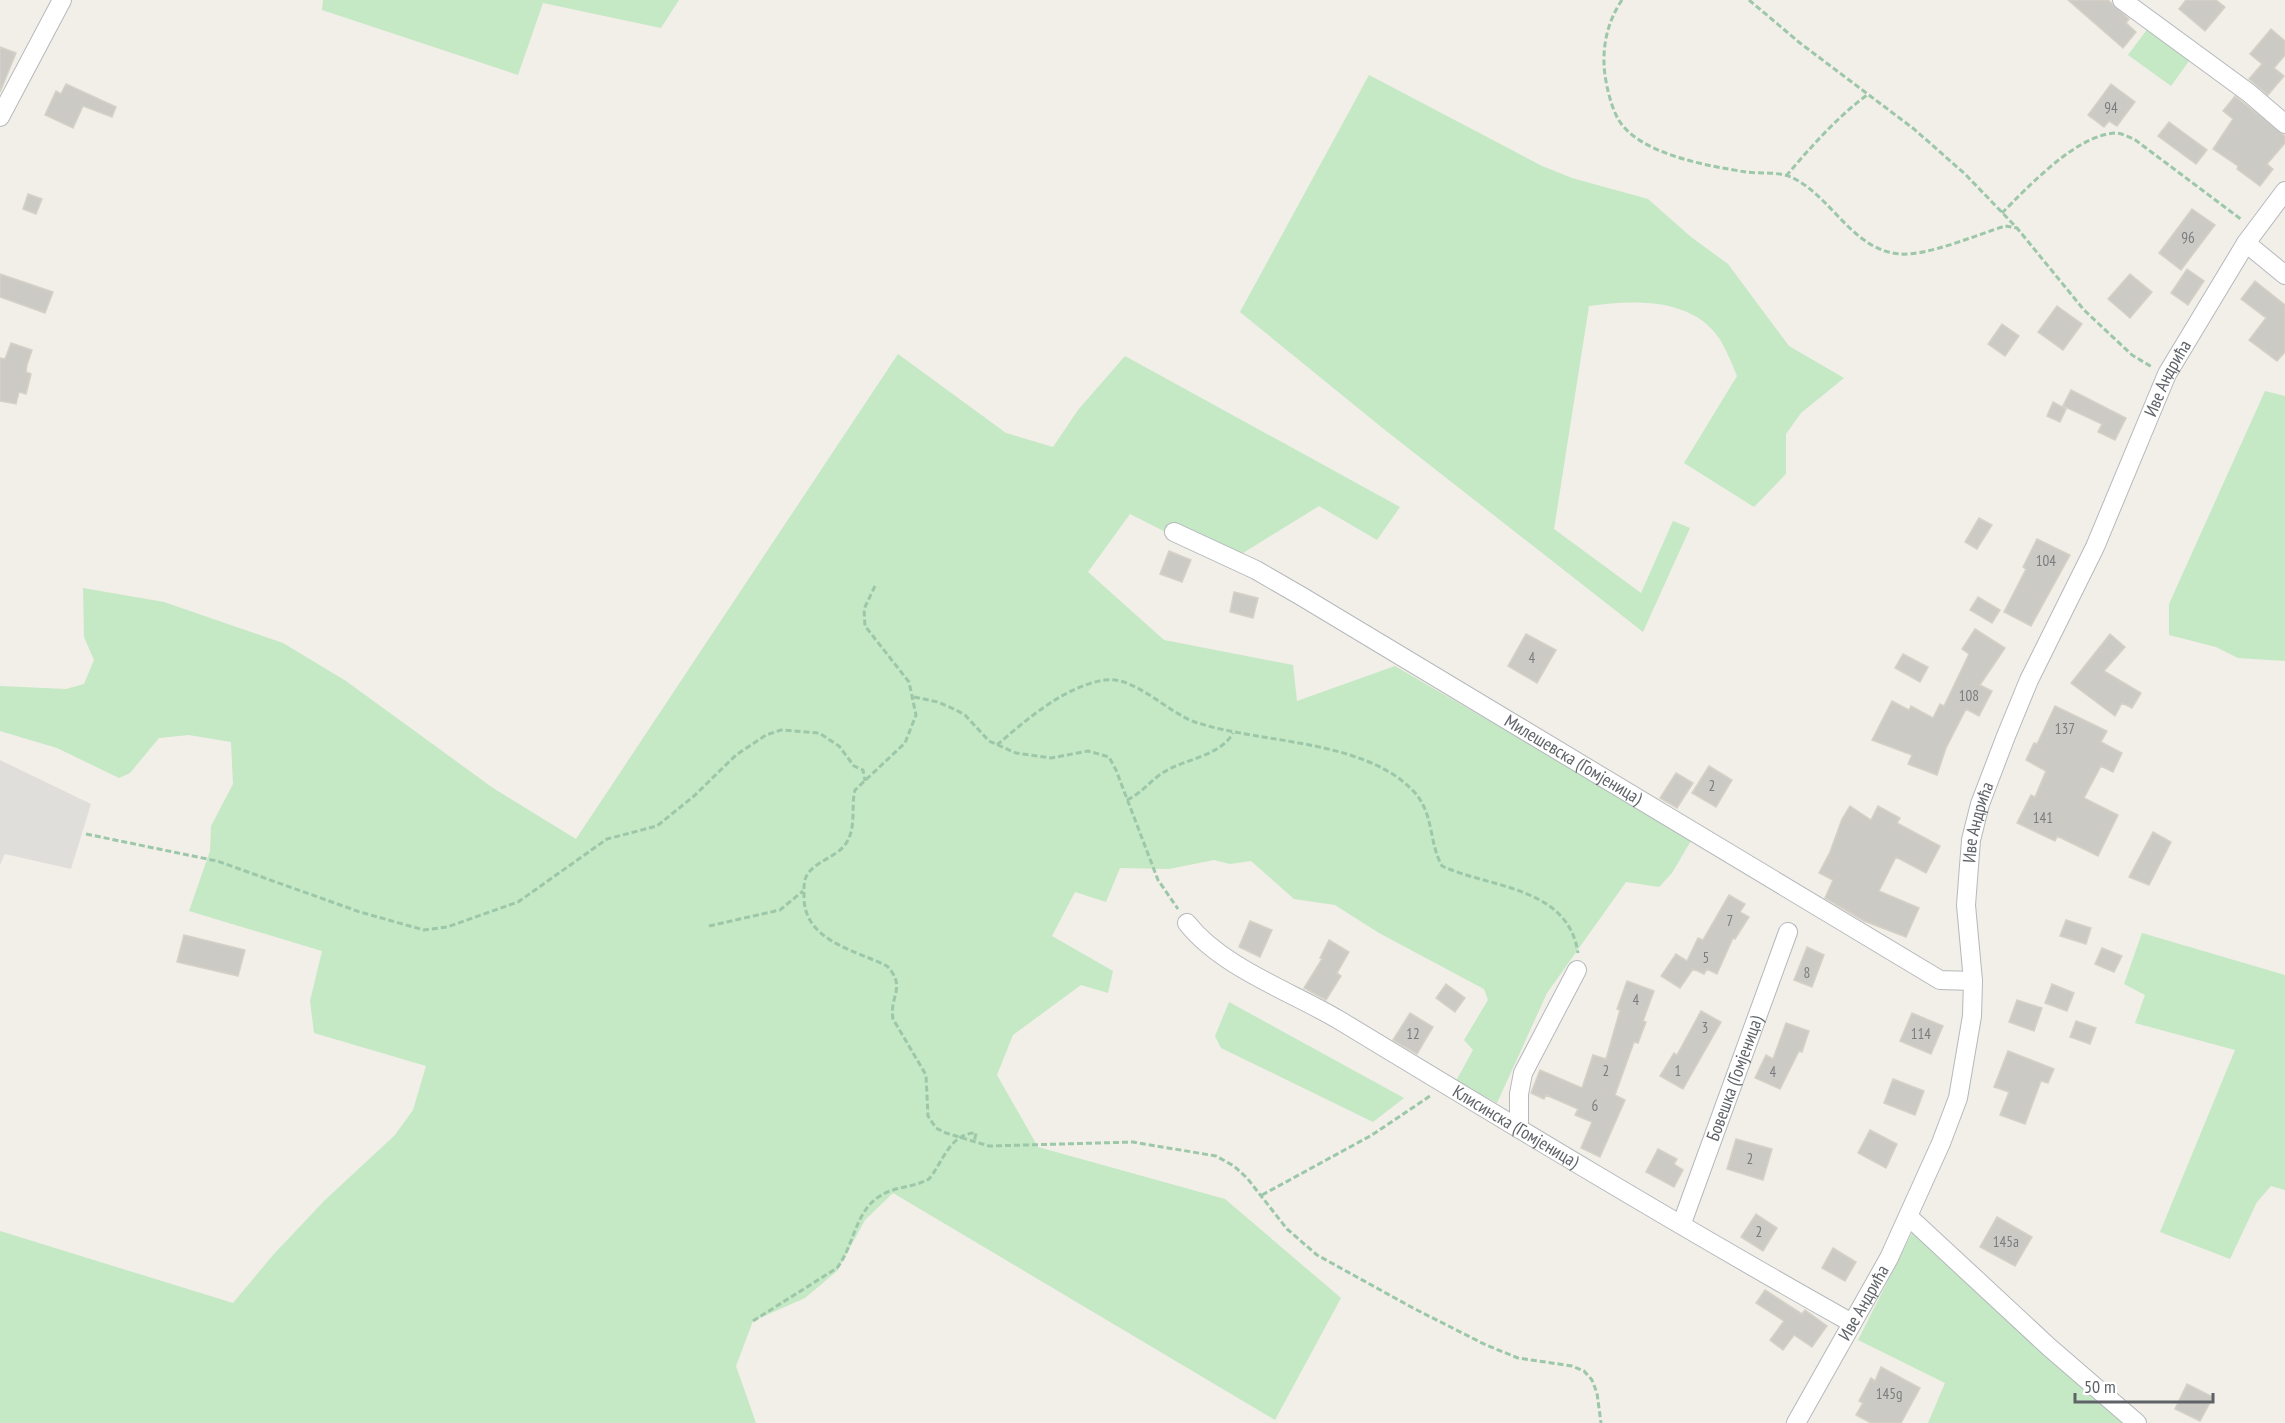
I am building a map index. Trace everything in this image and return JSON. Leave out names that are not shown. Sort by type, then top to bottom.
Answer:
[{"type":"street","points":[[0,117],[62,0]]},
{"type":"street","points":[[2122,0],[2249,93],[2285,124]]},
{"type":"street","name":"Иве Андрића","points":[[1796,1423],[1909,1217],[1958,1098],[1970,1039],[1973,981],[1966,905],[1967,868],[1980,804],[2029,680],[2095,547],[2167,374],[2251,236],[2285,191]]},
{"type":"street","points":[[2251,236],[2285,275]]},
{"type":"street","name":"Милешевска (Гомјеница)","points":[[1174,532],[1256,570],[1301,596],[1940,980],[1973,981]]},
{"type":"street","name":"Клисинска (Гомјеница)","points":[[1187,923],[1207,944],[1231,960],[1302,998],[1519,1129],[1852,1323]]},
{"type":"street","name":"Бовешка (Гомјеница)","points":[[1682,1223],[1788,932]]},
{"type":"street","points":[[1519,1129],[1519,1094],[1523,1073],[1577,970]]},
{"type":"street","points":[[1909,1217],[2049,1347],[2137,1423]]},
{"type":"path","points":[[1622,0],[1607,27],[1605,76],[1617,118],[1636,139],[1651,148],[1702,163],[1793,178],[1816,194],[1866,243],[1882,251],[1902,254],[1926,252],[2005,226],[2016,228]]},
{"type":"path","points":[[1749,0],[1867,95],[1914,129],[1965,174],[2016,228],[2084,310],[2132,355],[2167,374]]},
{"type":"path","points":[[1786,177],[1816,142],[1852,106],[1867,95]]},
{"type":"path","points":[[2001,213],[2026,189],[2086,141],[2119,133],[2134,139],[2251,236]]},
{"type":"path","points":[[875,586],[864,609],[865,626],[902,670],[914,697],[916,715],[905,743],[855,790],[854,813],[848,840],[837,852],[809,872],[804,880],[806,915],[820,934],[887,966],[893,973],[897,989],[892,1019],[926,1075],[928,1116],[936,1128],[974,1143],[989,1146],[1134,1142],[1216,1156],[1234,1166],[1262,1195],[1287,1229],[1317,1255],[1413,1308],[1518,1358],[1572,1366],[1584,1371],[1592,1380],[1597,1393],[1601,1423]]},
{"type":"path","points":[[997,745],[1043,708],[1079,688],[1104,680],[1125,682],[1181,716],[1233,733],[1251,733],[1349,756],[1401,780],[1416,795],[1425,807],[1442,866],[1518,889],[1546,905],[1559,916],[1575,942],[1578,956],[1577,970]]},
{"type":"path","points":[[914,697],[938,702],[965,715],[978,732],[997,745],[1031,756],[1051,758],[1088,751],[1109,757],[1158,880],[1187,923]]},
{"type":"path","points":[[86,834],[217,861],[360,912],[424,930],[447,927],[518,902],[607,839],[657,826],[694,796],[736,755],[766,735],[781,730],[807,731],[828,738],[854,766],[863,770],[865,781]]},
{"type":"path","points":[[1127,800],[1146,790],[1160,775],[1225,745],[1233,733]]},
{"type":"path","points":[[709,926],[780,910],[804,891]]},
{"type":"path","points":[[1262,1195],[1372,1135],[1446,1084]]},
{"type":"path","points":[[753,1321],[837,1268],[844,1259],[869,1203],[892,1190],[929,1179],[948,1149],[963,1135],[976,1132],[974,1143]]},
{"type":"shaded area","points":[[0,760],[91,804],[71,869],[5,854],[0,865]]},
{"type":"green space","points":[[323,0],[679,0],[661,28],[543,3],[518,75],[322,10]]},
{"type":"green space","points":[[2154,20],[2197,50],[2171,86],[2128,55]]},
{"type":"green space","points":[[1369,75],[1542,166],[1572,178],[1648,199],[1691,237],[1728,264],[1789,346],[1844,378],[1801,413],[1786,434],[1786,474],[1754,507],[1684,463],[1737,376],[1719,338],[1693,315],[1677,308],[1642,303],[1589,306],[1554,529],[1641,593],[1673,521],[1690,528],[1643,632],[1385,430],[1240,312]]},
{"type":"green space","points":[[898,354],[1006,433],[1053,447],[1078,410],[1125,356],[1400,507],[1377,540],[1319,506],[1227,563],[1130,514],[1088,572],[1164,640],[1293,665],[1297,701],[1395,666],[1692,839],[1672,873],[1659,887],[1626,882],[1547,993],[1497,1103],[1456,1081],[1473,1050],[1464,1040],[1488,1000],[1484,989],[1379,933],[1335,905],[1294,899],[1251,861],[1230,864],[1214,860],[1169,869],[1120,868],[1106,902],[1075,892],[1052,936],[1113,971],[1108,993],[1081,985],[1013,1035],[997,1075],[1038,1147],[1225,1199],[1341,1298],[1275,1420],[893,1193],[865,1220],[837,1271],[805,1298],[753,1321],[736,1366],[756,1423],[0,1423],[0,1231],[233,1303],[273,1255],[325,1200],[395,1135],[413,1110],[426,1066],[314,1033],[310,1001],[322,951],[189,911],[210,851],[211,826],[233,784],[231,742],[189,735],[159,738],[130,773],[119,778],[57,748],[0,731],[0,686],[66,689],[84,684],[94,660],[84,637],[83,588],[164,602],[283,643],[346,681],[493,788],[576,839]]},
{"type":"green space","points":[[2265,391],[2285,396],[2285,661],[2238,658],[2216,647],[2169,635],[2169,604]]},
{"type":"green space","points":[[2142,933],[2285,975],[2285,1190],[2271,1186],[2257,1202],[2230,1259],[2160,1232],[2235,1050],[2135,1023],[2145,995],[2124,984]]},
{"type":"green space","points":[[1229,1002],[1404,1098],[1373,1122],[1221,1048],[1215,1036]]},
{"type":"green space","points":[[1913,1231],[2123,1417],[2123,1423],[1928,1423],[1945,1383],[1858,1340]]},
{"type":"building","points":[[2068,0],[2108,0],[2129,19],[2126,23],[2136,32],[2123,48]]},
{"type":"building","points":[[2186,0],[2216,0],[2225,7],[2205,31],[2179,9]]},
{"type":"building","points":[[2271,29],[2285,41],[2285,55],[2274,68],[2284,76],[2268,95],[2249,79],[2262,64],[2250,54]]},
{"type":"building","points":[[0,47],[16,53],[0,92]]},
{"type":"building","points":[[66,84],[116,107],[112,117],[83,106],[73,128],[45,115],[56,91],[61,94]]},
{"type":"building","points":[[2111,84],[2135,102],[2117,126],[2109,121],[2104,127],[2088,115]]},
{"type":"building","points":[[2235,96],[2285,136],[2285,143],[2267,164],[2273,169],[2260,186],[2237,169],[2238,166],[2213,149],[2233,119],[2223,111]]},
{"type":"building","points":[[2169,122],[2207,150],[2196,164],[2158,136]]},
{"type":"building","points":[[28,194],[42,199],[36,214],[23,209]]},
{"type":"building","points":[[2192,209],[2215,225],[2181,270],[2159,253]]},
{"type":"building","points":[[2187,269],[2204,281],[2188,305],[2171,293]]},
{"type":"building","points":[[0,274],[53,292],[45,313],[0,297]]},
{"type":"building","points":[[2130,274],[2152,292],[2130,318],[2108,299]]},
{"type":"building","points":[[2255,281],[2285,305],[2285,352],[2277,361],[2249,340],[2266,318],[2241,299]]},
{"type":"building","points":[[2057,306],[2082,324],[2063,350],[2038,332]]},
{"type":"building","points":[[2002,324],[2019,336],[2005,356],[1988,344]]},
{"type":"building","points":[[11,343],[32,350],[26,372],[31,374],[26,394],[19,392],[16,404],[0,401],[0,358],[5,359]]},
{"type":"building","points":[[2071,390],[2126,418],[2115,440],[2098,432],[2102,424],[2063,406]]},
{"type":"building","points":[[2053,402],[2066,409],[2060,422],[2047,416]]},
{"type":"building","points":[[1979,518],[1992,525],[1977,549],[1965,542]]},
{"type":"building","points":[[2037,539],[2070,555],[2031,626],[2004,612],[2026,569],[2023,567]]},
{"type":"building","points":[[1169,551],[1191,560],[1182,582],[1160,574]]},
{"type":"building","points":[[1234,592],[1258,598],[1253,618],[1230,612]]},
{"type":"building","points":[[1978,597],[2000,610],[1992,623],[1970,610]]},
{"type":"building","points":[[1975,629],[2005,648],[1980,685],[1992,691],[1979,716],[1966,709],[1946,748],[1937,775],[1908,764],[1912,755],[1872,740],[1892,701],[1909,710],[1911,706],[1933,718],[1940,704],[1944,706],[1969,654],[1962,649]]},
{"type":"building","points":[[1526,634],[1556,650],[1537,683],[1508,666]]},
{"type":"building","points":[[2110,634],[2125,647],[2104,671],[2141,693],[2132,708],[2122,703],[2115,716],[2071,683]]},
{"type":"building","points":[[1903,654],[1928,667],[1920,682],[1895,668]]},
{"type":"building","points":[[2055,706],[2107,731],[2101,742],[2122,753],[2113,772],[2101,766],[2084,798],[2118,815],[2098,856],[2057,836],[2055,841],[2017,823],[2031,795],[2035,797],[2046,771],[2026,760],[2034,743],[2037,744]]},
{"type":"building","points":[[1709,766],[1732,780],[1716,807],[1692,793]]},
{"type":"building","points":[[1676,773],[1693,783],[1677,808],[1660,798]]},
{"type":"building","points":[[1850,806],[1871,820],[1878,806],[1900,818],[1897,823],[1940,846],[1926,873],[1896,857],[1879,891],[1919,908],[1906,937],[1864,921],[1825,898],[1833,880],[1819,873],[1830,852],[1842,819]]},
{"type":"building","points":[[2153,832],[2171,842],[2149,885],[2129,877]]},
{"type":"building","points":[[1729,895],[1745,904],[1740,912],[1749,917],[1735,939],[1733,938],[1717,974],[1707,969],[1704,974],[1693,969],[1680,988],[1661,976],[1676,954],[1687,961],[1698,938],[1703,940]]},
{"type":"building","points":[[2066,920],[2091,928],[2086,944],[2060,936]]},
{"type":"building","points":[[1250,921],[1272,930],[1260,957],[1239,947]]},
{"type":"building","points":[[184,935],[245,950],[238,976],[177,962]]},
{"type":"building","points":[[1329,940],[1349,952],[1337,973],[1341,976],[1326,1000],[1304,988],[1322,959],[1320,958]]},
{"type":"building","points":[[1807,947],[1824,955],[1812,987],[1794,980]]},
{"type":"building","points":[[2102,948],[2122,956],[2114,972],[2095,964]]},
{"type":"building","points":[[1627,981],[1654,991],[1643,1021],[1646,1022],[1638,1043],[1634,1042],[1615,1095],[1625,1100],[1600,1157],[1581,1148],[1592,1122],[1575,1115],[1578,1109],[1546,1095],[1544,1099],[1531,1093],[1540,1070],[1582,1088],[1593,1055],[1606,1059],[1620,1010],[1617,1009]]},
{"type":"building","points":[[1446,984],[1465,998],[1455,1012],[1436,998]]},
{"type":"building","points":[[2052,984],[2074,993],[2067,1011],[2045,1003]]},
{"type":"building","points":[[2017,1000],[2042,1008],[2034,1031],[2009,1022]]},
{"type":"building","points":[[1701,1011],[1721,1022],[1683,1089],[1660,1076],[1674,1053],[1677,1055]]},
{"type":"building","points":[[1410,1013],[1433,1027],[1417,1054],[1393,1040]]},
{"type":"building","points":[[1912,1013],[1943,1026],[1931,1054],[1900,1041]]},
{"type":"building","points":[[2076,1021],[2096,1028],[2090,1044],[2070,1037]]},
{"type":"building","points":[[1786,1023],[1809,1031],[1802,1052],[1799,1051],[1780,1089],[1755,1078],[1766,1055],[1773,1059]]},
{"type":"building","points":[[2008,1051],[2054,1069],[2048,1083],[2041,1081],[2025,1124],[2000,1115],[2009,1092],[1994,1087]]},
{"type":"building","points":[[1893,1079],[1924,1091],[1915,1115],[1884,1103]]},
{"type":"building","points":[[1870,1130],[1897,1144],[1886,1168],[1858,1153]]},
{"type":"building","points":[[1736,1139],[1772,1149],[1763,1180],[1727,1169]]},
{"type":"building","points":[[1658,1149],[1677,1159],[1674,1164],[1683,1170],[1674,1187],[1646,1172]]},
{"type":"building","points":[[1756,1214],[1777,1228],[1763,1251],[1741,1237]]},
{"type":"building","points":[[1997,1217],[2032,1237],[2015,1266],[1980,1247]]},
{"type":"building","points":[[1833,1248],[1856,1262],[1845,1281],[1822,1268]]},
{"type":"building","points":[[1765,1290],[1802,1314],[1805,1310],[1827,1326],[1812,1347],[1794,1335],[1783,1350],[1770,1340],[1784,1321],[1756,1303]]},
{"type":"building","points":[[1881,1367],[1920,1388],[1901,1423],[1871,1423],[1856,1415],[1863,1403],[1859,1401],[1871,1378],[1875,1381]]},
{"type":"building","points":[[2187,1384],[2213,1397],[2200,1421],[2175,1409]]}]
